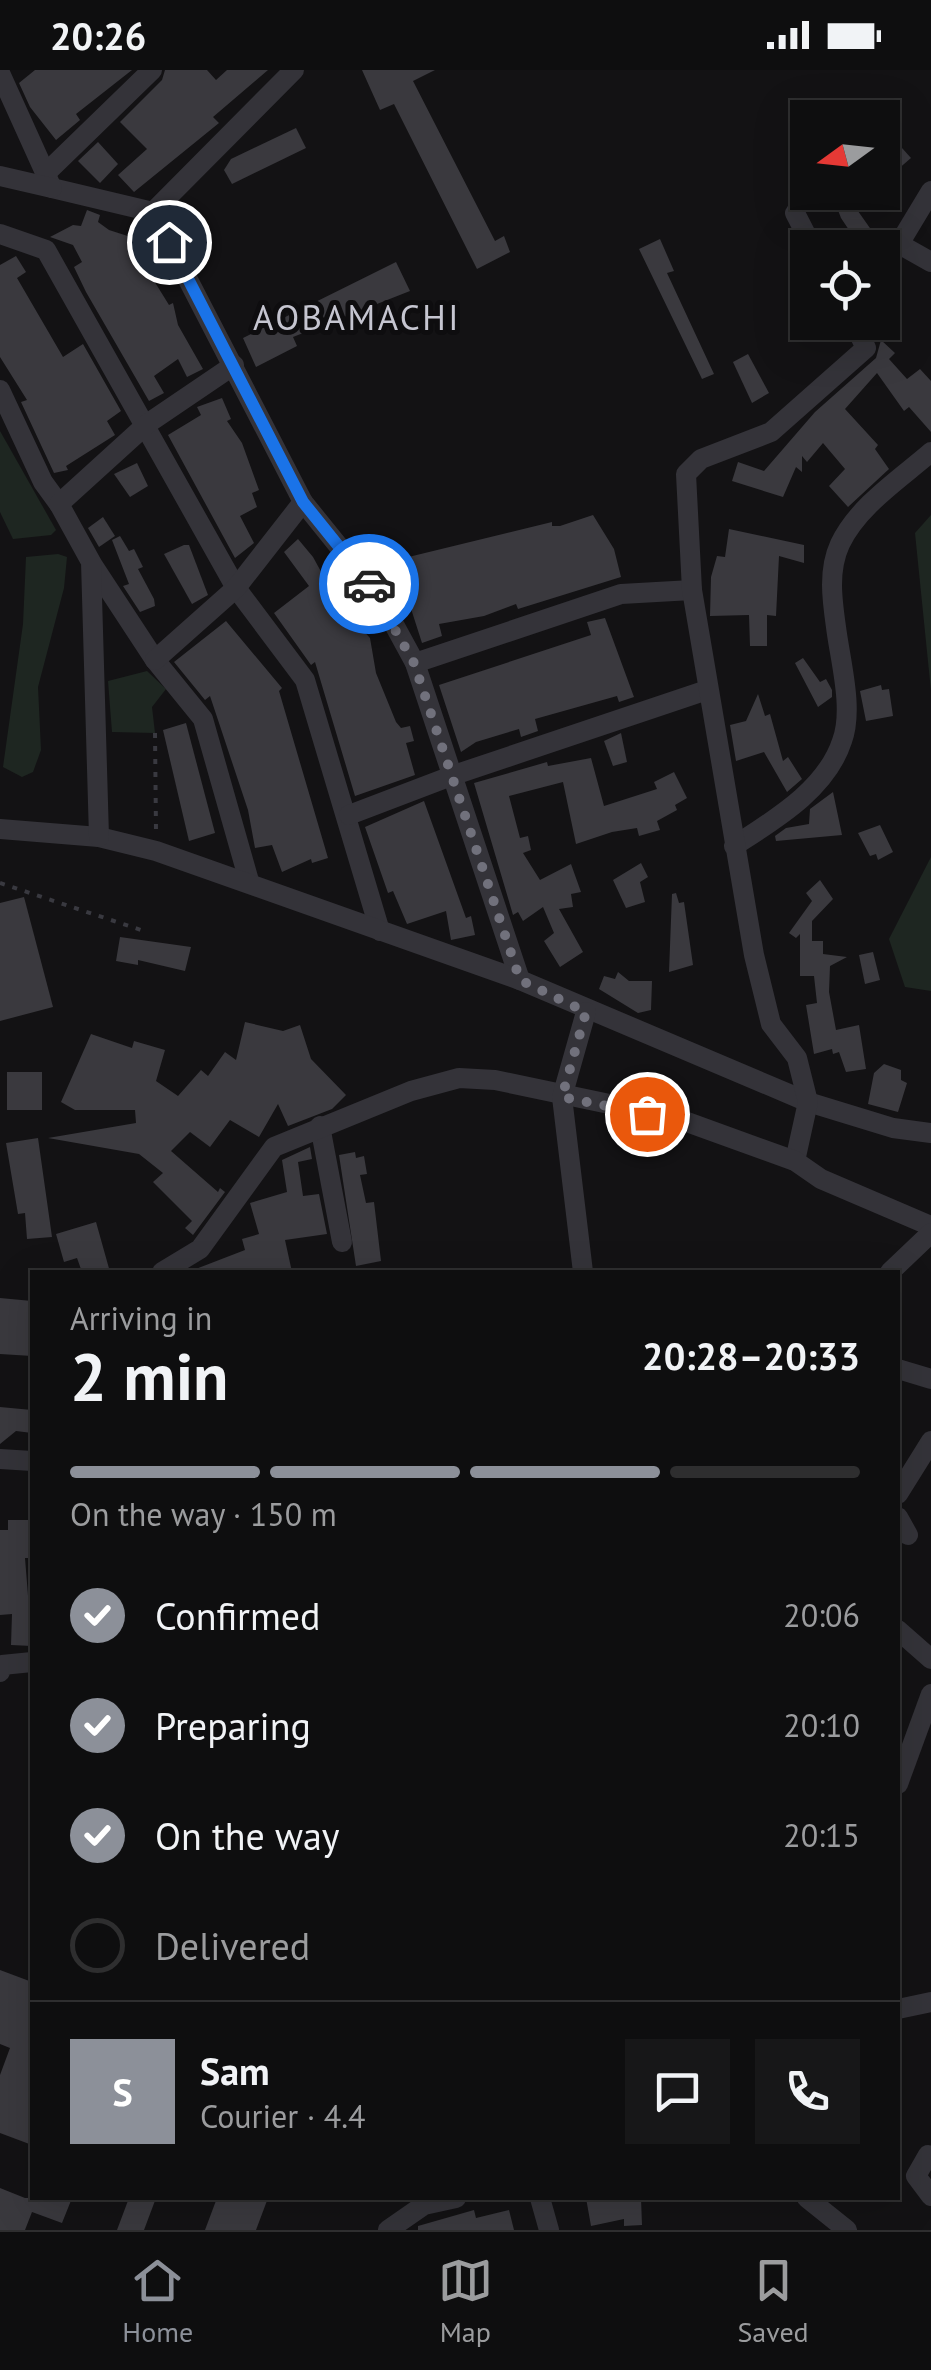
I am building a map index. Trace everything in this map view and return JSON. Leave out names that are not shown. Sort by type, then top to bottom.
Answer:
[{"type":"street","points":[[49,180],[152,70]]},
{"type":"street","points":[[153,212],[294,70]]},
{"type":"street","points":[[5,74],[49,180]]},
{"type":"street","points":[[0,176],[49,180],[153,212],[303,502],[378,595],[414,663],[520,980]]},
{"type":"street","points":[[931,191],[899,244],[931,262]]},
{"type":"street","points":[[795,213],[804,230]]},
{"type":"street","points":[[0,234],[46,250],[236,588],[306,680],[349,815],[380,931]]},
{"type":"street","points":[[795,1161],[808,1102],[797,1058],[771,1024],[734,846],[692,590],[686,474],[701,460],[771,432],[866,348],[862,340]]},
{"type":"street","points":[[58,504],[147,424],[234,366]]},
{"type":"street","points":[[0,390],[42,482],[91,562],[155,660],[203,719],[249,881]]},
{"type":"street","points":[[734,846],[786,812],[826,772],[844,739],[844,692],[830,586],[838,548],[852,521],[931,452]]},
{"type":"street","points":[[155,660],[236,588],[303,502]]},
{"type":"street","points":[[91,562],[99,836]]},
{"type":"street","points":[[414,663],[621,594],[692,590]]},
{"type":"street","points":[[349,815],[454,774],[707,690]]},
{"type":"street","points":[[0,829],[99,836],[156,850],[520,980],[586,1012],[808,1102],[893,1128],[931,1134]]},
{"type":"street","points":[[583,1270],[562,1097],[586,1012]]},
{"type":"street","points":[[165,1270],[200,1249],[274,1147],[320,1126],[459,1078],[494,1080],[676,1118],[795,1161],[820,1179],[931,1229],[892,1270]]},
{"type":"street","points":[[320,1126],[342,1242]]},
{"type":"street","points":[[900,1370],[931,1378]]},
{"type":"street","points":[[900,1491],[931,1441]]},
{"type":"street","points":[[0,1458],[30,1461]]},
{"type":"street","points":[[900,1631],[923,1643],[931,1658]]},
{"type":"street","points":[[1,1663],[30,1662]]},
{"type":"street","points":[[900,1779],[931,1694]]},
{"type":"street","points":[[900,2009],[931,2002]]},
{"type":"street","points":[[928,2155],[916,2176],[931,2196]]},
{"type":"street","points":[[540,2200],[548,2230]]},
{"type":"street","points":[[810,2200],[847,2230]]},
{"type":"street","points":[[388,2230],[425,2201]]},
{"type":"path","points":[[155,733],[156,850]]},
{"type":"path","points":[[0,883],[147,932]]},
{"type":"shaded area","points":[[0,431],[56,530],[51,535],[13,539],[0,512]]},
{"type":"shaded area","points":[[931,515],[931,691],[915,533]]},
{"type":"shaded area","points":[[26,557],[67,557],[64,588],[38,687],[41,750],[33,772],[22,777],[3,767],[23,624]]},
{"type":"shaded area","points":[[147,671],[166,689],[152,707],[155,733],[112,732],[108,681]]},
{"type":"shaded area","points":[[931,857],[931,991],[905,987],[889,939]]},
{"type":"building","points":[[35,70],[132,70],[76,114],[80,120],[56,140],[30,107],[19,83]]},
{"type":"building","points":[[165,70],[207,70],[216,80],[227,70],[268,70],[213,117],[219,123],[134,192],[118,175],[147,149],[120,122],[162,80]]},
{"type":"building","points":[[362,70],[435,70],[413,81],[495,241],[504,236],[510,252],[477,269],[394,104],[380,110]]},
{"type":"building","points":[[296,128],[306,148],[232,184],[224,170],[231,159]]},
{"type":"building","points":[[98,142],[118,164],[100,183],[78,161]]},
{"type":"building","points":[[900,146],[911,158],[900,167]]},
{"type":"building","points":[[87,210],[100,215],[98,222],[109,230],[137,239],[150,259],[143,263],[169,305],[173,303],[178,325],[203,369],[187,377],[178,359],[154,376],[164,393],[149,401],[86,292],[74,267],[82,262],[73,245],[50,237],[73,225],[81,226]]},
{"type":"building","points":[[838,210],[857,210],[871,230],[849,230]]},
{"type":"building","points":[[660,239],[674,271],[667,273],[714,374],[702,379],[639,249]]},
{"type":"building","points":[[16,256],[26,272],[17,278],[63,357],[83,344],[121,411],[107,421],[115,435],[66,466],[68,470],[54,473],[21,402],[27,400],[0,357],[0,265]]},
{"type":"building","points":[[396,262],[410,291],[293,337],[297,346],[256,367],[243,338]]},
{"type":"building","points":[[881,340],[895,353],[889,359],[907,379],[920,369],[931,381],[931,432],[909,407],[904,411],[877,373],[845,409],[878,445],[875,449],[889,469],[848,507],[829,486],[845,469],[823,443],[807,462],[802,456],[802,472],[796,467],[783,497],[732,481],[738,462],[764,471],[815,412],[876,358]]},
{"type":"building","points":[[748,354],[769,393],[752,403],[733,362]]},
{"type":"building","points":[[222,398],[231,419],[227,421],[242,443],[259,490],[252,493],[257,507],[240,516],[254,543],[235,558],[168,435],[201,415],[197,407]]},
{"type":"building","points":[[137,463],[148,486],[130,497],[114,474]]},
{"type":"building","points":[[593,515],[614,549],[621,577],[518,609],[516,604],[484,616],[439,624],[442,636],[422,643],[405,590],[396,593],[388,562],[552,522],[552,526],[560,526]]},
{"type":"building","points":[[103,517],[115,536],[99,547],[88,528]]},
{"type":"building","points":[[729,529],[804,545],[804,563],[779,556],[776,616],[767,615],[767,646],[750,646],[749,615],[710,616],[711,577],[717,556],[725,557]]},
{"type":"building","points":[[120,536],[129,551],[134,549],[143,567],[138,569],[154,599],[155,606],[140,612],[123,586],[129,584],[112,540]]},
{"type":"building","points":[[298,539],[313,557],[330,588],[327,591],[370,638],[376,673],[396,722],[401,728],[410,726],[414,741],[406,743],[415,775],[355,796],[315,662],[311,665],[274,613],[309,586],[284,552]]},
{"type":"building","points":[[189,545],[208,595],[192,604],[164,554]]},
{"type":"building","points":[[605,618],[634,697],[619,702],[617,696],[535,719],[538,731],[521,737],[519,729],[476,742],[461,752],[439,685],[591,635],[587,622]]},
{"type":"building","points":[[226,621],[282,688],[279,691],[328,858],[312,863],[311,859],[282,872],[272,845],[255,848],[248,810],[210,696],[205,700],[174,662]]},
{"type":"building","points":[[803,658],[820,682],[826,679],[832,690],[832,697],[818,707],[795,663]]},
{"type":"building","points":[[881,685],[882,690],[889,689],[893,716],[866,721],[860,691]]},
{"type":"building","points":[[758,694],[765,716],[770,714],[783,761],[788,757],[802,779],[787,792],[764,752],[736,761],[730,725],[746,721]]},
{"type":"building","points":[[186,723],[215,833],[189,841],[163,730]]},
{"type":"building","points":[[621,733],[627,762],[613,766],[604,741]]},
{"type":"building","points":[[591,758],[604,806],[657,789],[654,782],[674,772],[687,798],[675,805],[677,810],[657,821],[660,830],[639,836],[637,828],[612,832],[576,844],[563,782],[509,796],[520,838],[528,836],[531,850],[523,853],[540,880],[571,864],[581,892],[571,894],[573,907],[559,909],[583,952],[560,967],[544,941],[554,933],[543,907],[523,921],[518,912],[513,915],[474,783],[547,762],[548,766]]},
{"type":"building","points":[[833,792],[842,835],[776,841],[775,836],[786,828],[809,824],[810,809]]},
{"type":"building","points":[[424,801],[466,918],[471,916],[475,935],[451,940],[446,911],[407,924],[393,891],[388,893],[365,827]]},
{"type":"building","points":[[880,825],[893,852],[878,860],[876,854],[870,856],[858,833]]},
{"type":"building","points":[[641,863],[648,877],[640,882],[645,902],[626,908],[613,880]]},
{"type":"building","points":[[820,880],[833,899],[812,921],[812,941],[823,941],[823,954],[847,957],[830,966],[829,992],[836,1030],[859,1025],[866,1069],[846,1072],[839,1052],[833,1054],[832,1049],[814,1054],[806,1005],[817,1003],[814,976],[800,976],[800,934],[796,938],[789,933],[812,901],[806,893]]},
{"type":"building","points":[[676,893],[679,903],[684,902],[693,965],[669,972],[672,894]]},
{"type":"building","points":[[24,897],[53,1007],[0,1021],[0,903]]},
{"type":"building","points":[[120,937],[191,947],[185,971],[138,960],[138,965],[116,961]]},
{"type":"building","points":[[873,952],[880,980],[865,984],[859,955]]},
{"type":"building","points":[[618,972],[629,981],[652,981],[651,1010],[638,1013],[599,989],[604,976],[615,979]]},
{"type":"building","points":[[245,1022],[283,1031],[300,1025],[311,1059],[346,1095],[332,1109],[288,1126],[278,1104],[259,1137],[230,1120],[210,1147],[190,1132],[171,1151],[218,1192],[220,1188],[225,1192],[193,1235],[185,1228],[192,1221],[153,1182],[163,1173],[139,1154],[48,1138],[136,1123],[135,1110],[75,1110],[61,1102],[91,1034],[132,1048],[134,1041],[165,1050],[156,1081],[178,1096],[201,1070],[208,1076],[225,1052],[236,1060]]},
{"type":"building","points":[[884,1064],[901,1070],[901,1080],[907,1083],[898,1112],[868,1104],[874,1073]]},
{"type":"building","points":[[7,1072],[42,1072],[42,1110],[7,1110]]},
{"type":"building","points":[[38,1138],[52,1237],[27,1239],[25,1213],[18,1214],[6,1143]]},
{"type":"building","points":[[310,1147],[312,1159],[298,1162],[303,1196],[319,1194],[327,1234],[285,1240],[292,1270],[193,1270],[245,1250],[242,1239],[259,1234],[250,1203],[287,1192],[282,1160]]},
{"type":"building","points":[[355,1152],[356,1158],[364,1156],[367,1174],[360,1175],[366,1203],[374,1202],[381,1261],[356,1266],[339,1155]]},
{"type":"building","points":[[96,1222],[109,1270],[81,1270],[77,1258],[64,1262],[56,1234]]},
{"type":"building","points":[[0,1298],[30,1301],[30,1356],[0,1354]]},
{"type":"building","points":[[0,1407],[30,1410],[30,1433],[16,1431],[0,1444]]},
{"type":"building","points":[[8,1520],[30,1520],[30,1558],[25,1558],[30,1646],[11,1645],[12,1614],[0,1615],[0,1530],[8,1530]]},
{"type":"building","points":[[0,1970],[30,1981],[30,2144],[0,2133],[0,2075],[10,2048],[0,2044]]},
{"type":"building","points":[[0,2188],[30,2200],[71,2200],[62,2223],[32,2212],[25,2230],[0,2230]]},
{"type":"building","points":[[128,2200],[155,2200],[144,2230],[117,2230]]},
{"type":"building","points":[[216,2200],[267,2200],[256,2230],[205,2230]]},
{"type":"building","points":[[586,2200],[641,2200],[642,2225],[624,2226],[624,2219],[591,2226]]},
{"type":"building","points":[[474,2210],[476,2218],[509,2210],[514,2230],[418,2230],[418,2226]]},
{"type":"way so far","points":[[369,584],[414,663],[520,980],[586,1012],[562,1097],[647,1114]]},
{"type":"district","name":"AOBAMACHI","points":[[357,317]]},
{"type":"route","points":[[169,242],[303,502],[369,584]]}]
